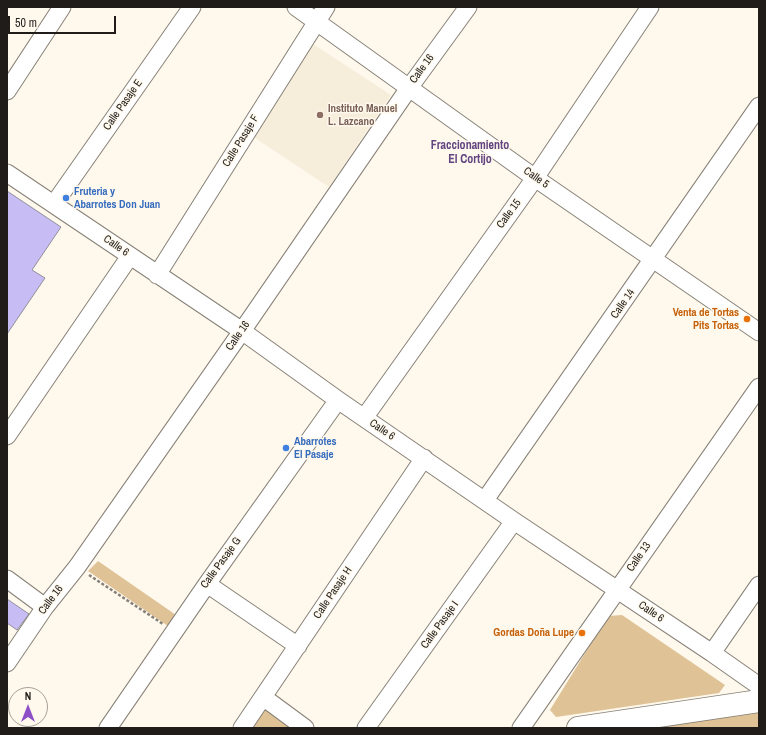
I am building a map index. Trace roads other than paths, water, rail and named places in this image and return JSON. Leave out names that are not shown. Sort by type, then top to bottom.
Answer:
[{"type":"main road","points":[[578,728],[759,701]]},
{"type":"street","points":[[7,91],[62,7]]},
{"type":"street","name":"Calle Pasaje E","points":[[54,204],[192,7]]},
{"type":"street","name":"Calle 5","points":[[296,7],[536,178],[759,332]]},
{"type":"street","name":"Calle Pasaje F","points":[[157,275],[326,7]]},
{"type":"street","name":"Calle 16","points":[[7,663],[45,607],[76,567],[242,331],[409,88],[468,7]]},
{"type":"street","name":"Calle 15","points":[[364,418],[536,178],[650,7]]},
{"type":"street","name":"Calle 14","points":[[485,500],[759,106]]},
{"type":"street","name":"Calle 6","points":[[7,172],[157,275],[242,331],[338,400],[514,521],[759,686]]},
{"type":"street","points":[[7,436],[130,256]]},
{"type":"street","name":"Calle 13","points":[[521,728],[616,589],[759,387]]},
{"type":"street","name":"Calle Pasaje G","points":[[108,728],[207,584],[338,400]]},
{"type":"street","name":"Calle Pasaje H","points":[[242,728],[424,458]]},
{"type":"street","name":"Calle Pasaje I","points":[[366,728],[514,521]]},
{"type":"street","points":[[7,579],[45,607]]},
{"type":"street","points":[[207,584],[298,646]]},
{"type":"street","points":[[712,653],[759,585]]},
{"type":"street","points":[[263,697],[305,728]]},
{"type":"place","name":"Instituto Manuel L. Lazcano","points":[[320,115]]},
{"type":"place","name":"Fruteria y Abarrotes Don Juan","points":[[66,198]]},
{"type":"place","name":"Venta de Tortas Pits Tortas","points":[[747,319]]},
{"type":"place","name":"Abarrotes El Pasaje","points":[[286,448]]},
{"type":"place","name":"Gordas Doña Lupe","points":[[582,633]]},
{"type":"district","name":"Fraccionamiento El Cortijo","points":[[470,153]]}]
